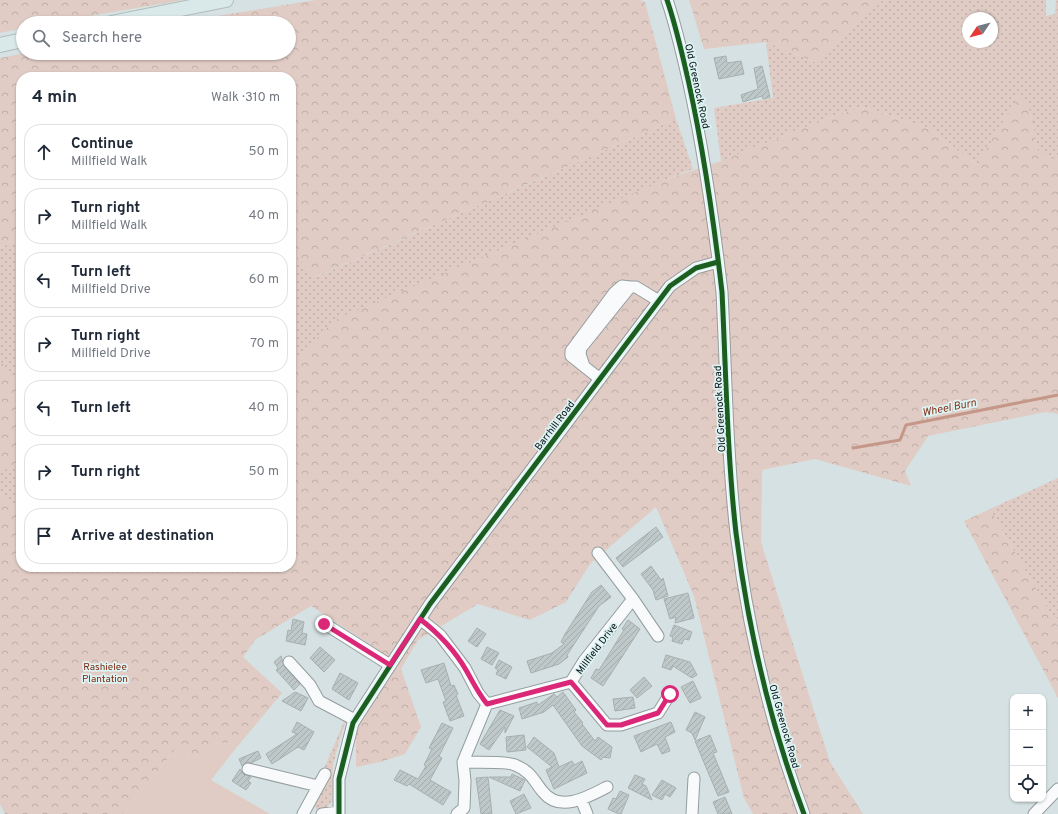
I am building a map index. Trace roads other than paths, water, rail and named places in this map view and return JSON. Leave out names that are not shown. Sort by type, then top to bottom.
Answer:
[{"type":"main road","points":[[146,16],[226,0]]},
{"type":"main road","points":[[0,45],[16,42]]},
{"type":"street","name":"Old Greenock Road","points":[[667,0],[688,78],[700,136],[722,292],[732,495],[744,587],[763,685],[783,755],[804,814]]},
{"type":"street","name":"Barrhill Road","points":[[339,813],[339,780],[355,720],[430,604],[670,286],[696,268],[718,262]]},
{"type":"street","points":[[600,379],[584,366],[580,354],[581,348],[630,287],[636,287],[659,301]]},
{"type":"street","points":[[598,553],[658,636]]},
{"type":"street","name":"Millfield Drive","points":[[487,704],[571,682],[584,661],[632,599]]},
{"type":"street","points":[[420,619],[440,635],[465,668],[478,693],[487,704],[464,762],[466,781],[464,808],[457,814]]},
{"type":"street","points":[[324,624],[390,665]]},
{"type":"street","points":[[289,662],[310,685],[319,701],[355,720]]},
{"type":"street","points":[[571,682],[607,725],[621,725],[658,713],[670,694]]},
{"type":"street","points":[[464,762],[514,764],[530,773],[543,793],[553,801],[568,803],[581,799],[607,787]]},
{"type":"street","points":[[248,770],[263,772],[318,786]]},
{"type":"street","points":[[303,814],[325,774]]},
{"type":"street","points":[[692,814],[694,778]]},
{"type":"street","points":[[1034,814],[1058,789]]},
{"type":"street","points":[[581,799],[587,814]]},
{"type":"street","points":[[322,814],[339,813]]},
{"type":"waterway","name":"Wheel Burn","points":[[853,448],[900,440],[906,425],[1058,395]]},
{"type":"park label","name":"Rashielee Plantation","points":[[105,672]]}]
